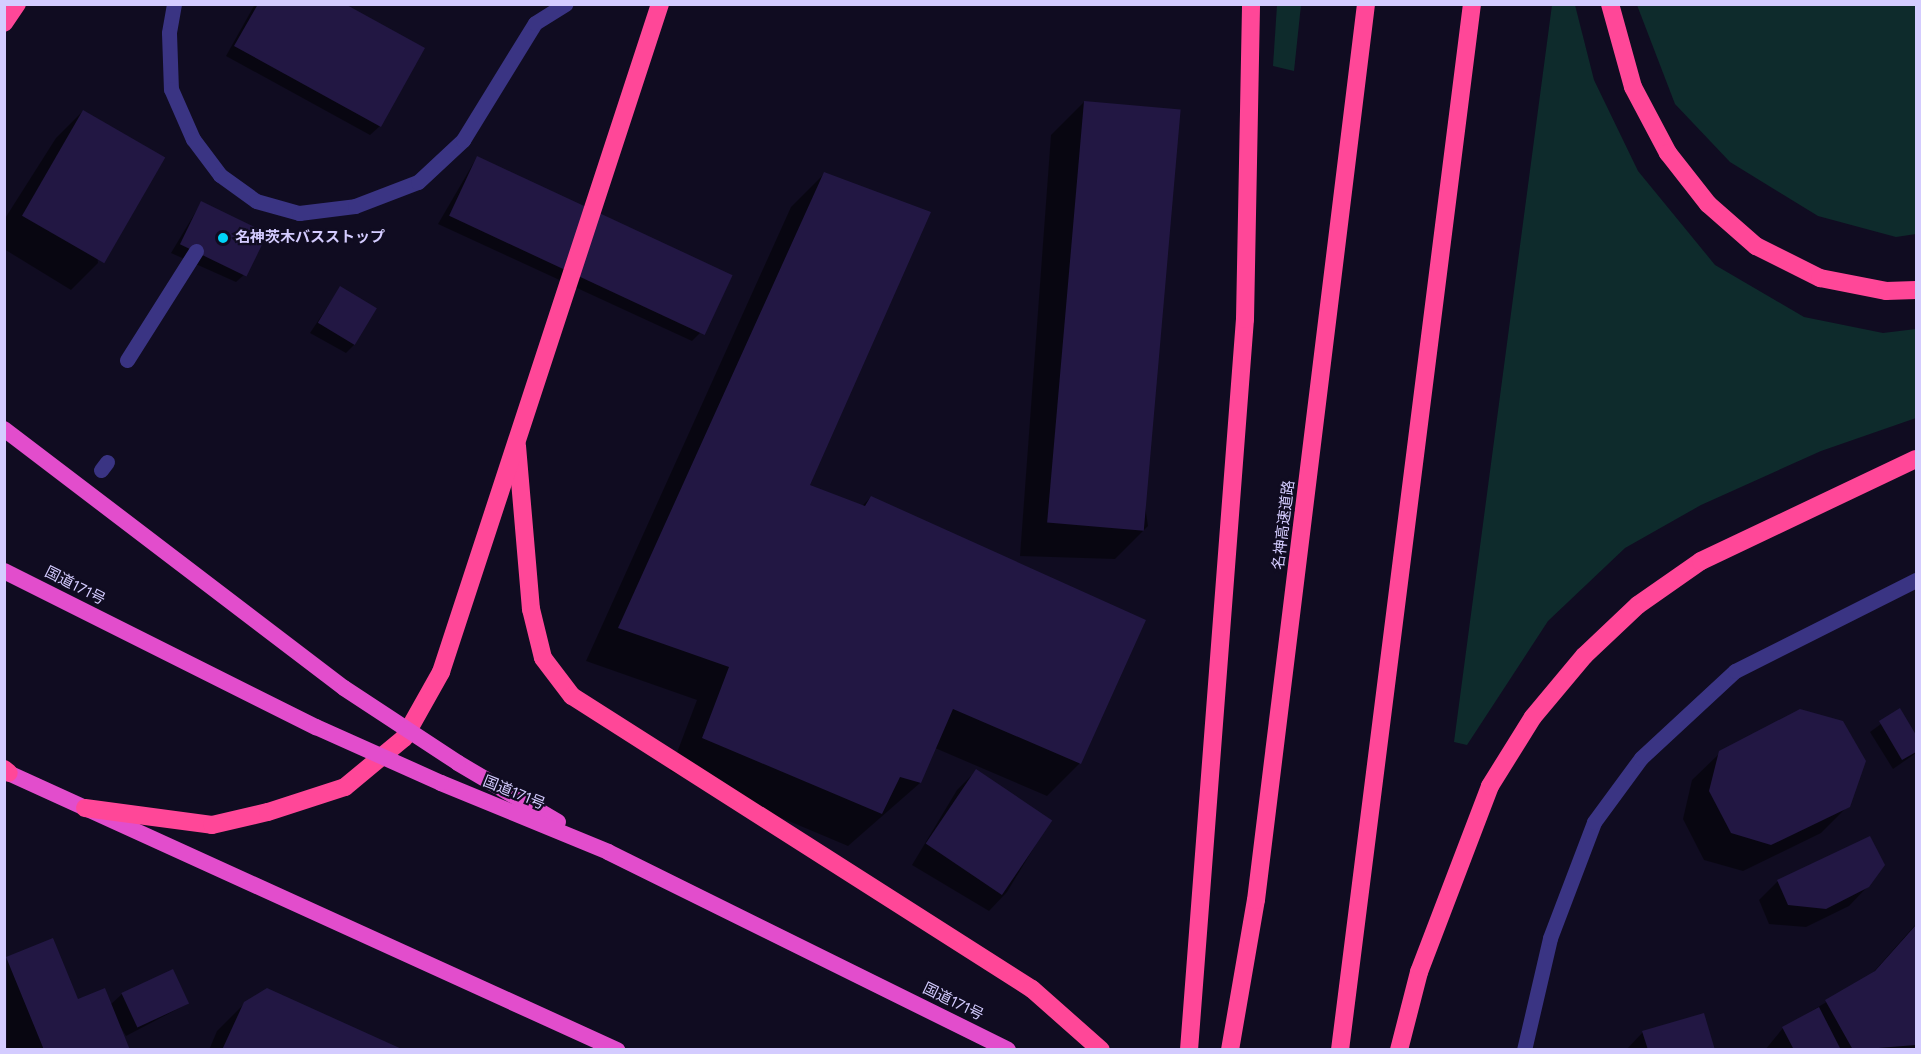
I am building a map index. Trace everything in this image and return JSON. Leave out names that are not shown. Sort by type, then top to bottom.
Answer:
[{"type":"highway","points":[[4,23],[17,4]]},
{"type":"highway","points":[[85,808],[212,825],[268,812],[345,788],[404,738],[441,672],[660,4]]},
{"type":"highway","points":[[1189,1050],[1245,319],[1251,4]]},
{"type":"highway","name":"名神高速道路","points":[[1230,1050],[1256,900],[1366,4]]},
{"type":"highway","points":[[1340,1050],[1472,4]]},
{"type":"highway","points":[[1610,4],[1633,87],[1668,153],[1708,204],[1756,246],[1820,278],[1886,291],[1917,290]]},
{"type":"highway","points":[[4,429],[344,688],[458,763],[608,852]]},
{"type":"highway","points":[[517,439],[531,609],[543,658],[572,696],[1032,989],[1101,1050]]},
{"type":"highway","points":[[1399,1050],[1419,972],[1490,786],[1533,717],[1584,656],[1638,605],[1701,561],[1917,459]]},
{"type":"highway","name":"国道171号","points":[[4,571],[316,727],[441,783],[608,852],[1008,1050]]},
{"type":"highway","points":[[6,771],[617,1050]]},
{"type":"street","points":[[174,4],[168,33],[171,89],[193,139],[220,175],[256,201],[299,213],[355,206],[418,183],[463,140],[535,23],[543,4]]},
{"type":"street","points":[[535,23],[565,4]]},
{"type":"street","points":[[127,360],[196,251]]},
{"type":"street","points":[[1524,1050],[1550,938],[1594,822],[1641,758],[1735,671],[1917,580]]},
{"type":"green space","points":[[1277,5],[1301,5],[1294,71],[1273,66]]},
{"type":"green space","points":[[1552,5],[1575,5],[1594,80],[1638,171],[1715,265],[1804,317],[1883,333],[1916,329],[1916,418],[1821,451],[1701,505],[1625,548],[1548,621],[1467,745],[1454,742]]},
{"type":"green space","points":[[1637,5],[1916,5],[1916,234],[1896,237],[1818,216],[1730,162],[1675,104]]},
{"type":"building","points":[[258,4],[345,4],[425,48],[381,127],[234,46]]},
{"type":"building","points":[[1084,101],[1181,109],[1144,531],[1047,522]]},
{"type":"building","points":[[83,110],[165,158],[104,263],[22,216]]},
{"type":"building","points":[[477,156],[733,275],[705,335],[449,216]]},
{"type":"building","points":[[824,172],[931,212],[810,485],[865,506],[871,496],[1146,620],[1081,764],[953,709],[921,783],[900,777],[882,814],[702,738],[729,667],[618,628]]},
{"type":"building","points":[[201,201],[268,233],[246,277],[180,244]]},
{"type":"building","points":[[340,286],[377,308],[355,345],[318,323]]},
{"type":"building","points":[[1900,708],[1916,735],[1916,752],[1902,760],[1879,721]]},
{"type":"building","points":[[1800,709],[1843,721],[1866,761],[1850,807],[1771,845],[1731,833],[1709,791],[1719,751]]},
{"type":"building","points":[[976,769],[1052,820],[1002,895],[926,844]]},
{"type":"building","points":[[1870,836],[1885,865],[1869,887],[1826,909],[1788,905],[1777,880]]},
{"type":"building","points":[[1916,925],[1916,1045],[1853,1050],[1825,1000],[1875,971]]},
{"type":"building","points":[[53,938],[78,999],[105,988],[130,1050],[44,1050],[6,957]]},
{"type":"building","points":[[173,969],[189,1003],[137,1028],[121,993]]},
{"type":"building","points":[[267,988],[404,1050],[222,1050],[244,1002]]},
{"type":"building","points":[[1819,1007],[1841,1050],[1794,1050],[1782,1027]]},
{"type":"building","points":[[1704,1013],[1715,1050],[1648,1050],[1642,1031]]},
{"type":"place","name":"名神茨木バスストップ","points":[[223,238]]}]
